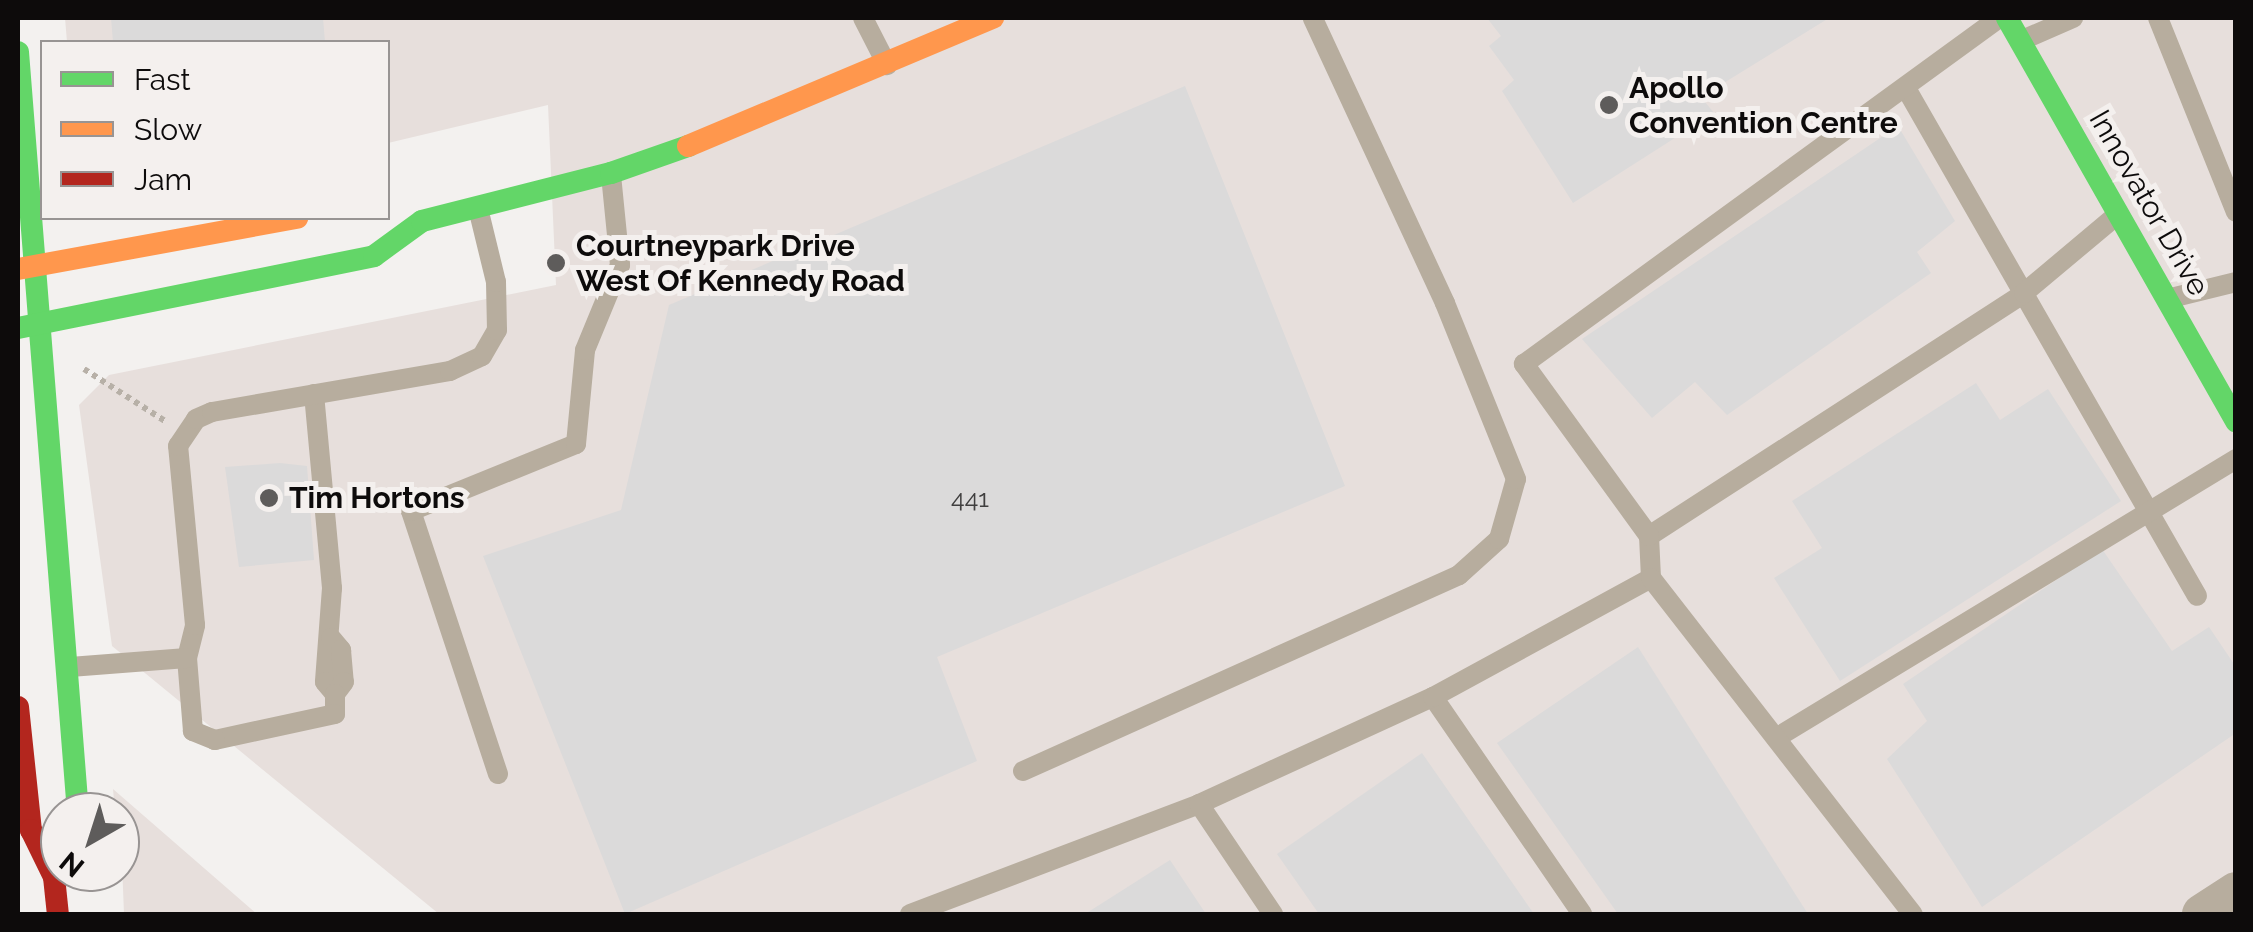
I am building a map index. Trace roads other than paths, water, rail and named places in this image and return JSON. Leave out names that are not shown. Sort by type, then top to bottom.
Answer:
[{"type":"main road","points":[[29,326],[374,256],[422,222],[611,173],[757,122],[993,18]]},
{"type":"main road","name":"Innovator Drive","points":[[2003,18],[2172,298],[2236,421]]},
{"type":"main road","points":[[18,52],[29,326],[68,668],[77,792]]},
{"type":"main road","points":[[390,213],[422,222]]},
{"type":"main road","points":[[26,267],[285,220]]},
{"type":"main road","points":[[18,707],[31,830],[40,844]]},
{"type":"street","points":[[2202,914],[2236,892]]},
{"type":"lane","points":[[863,18],[887,65]]},
{"type":"lane","points":[[1023,770],[1459,576],[1499,538],[1516,479],[1445,303],[1313,18]]},
{"type":"lane","points":[[1912,914],[1651,578],[1649,536],[1524,364],[2003,18]]},
{"type":"lane","points":[[2020,41],[2073,18]]},
{"type":"lane","points":[[2158,18],[2236,212]]},
{"type":"lane","points":[[1907,90],[2151,508],[2196,596]]},
{"type":"lane","points":[[498,774],[410,511],[576,444],[585,350],[620,265],[611,173]]},
{"type":"lane","points":[[314,394],[331,638],[342,650],[344,682],[335,694],[336,714],[215,740],[193,731],[188,658],[195,625],[176,464],[182,433],[212,412],[314,394],[450,371],[493,346],[496,282],[477,206]]},
{"type":"lane","points":[[1649,536],[2024,293],[2121,212]]},
{"type":"lane","points":[[2172,298],[2236,282]]},
{"type":"lane","points":[[1776,738],[2236,459]]},
{"type":"lane","points":[[910,914],[1199,804],[1433,697],[1651,578]]},
{"type":"lane","points":[[68,668],[188,658]]},
{"type":"lane","points":[[1433,697],[1582,914]]},
{"type":"lane","points":[[1199,804],[1274,914]]},
{"type":"place","name":"Apollo Convention Centre","points":[[1609,105]]},
{"type":"place","name":"Courtneypark Drive West Of Kennedy Road","points":[[556,263]]},
{"type":"place","name":"Tim Hortons","points":[[269,498]]}]
